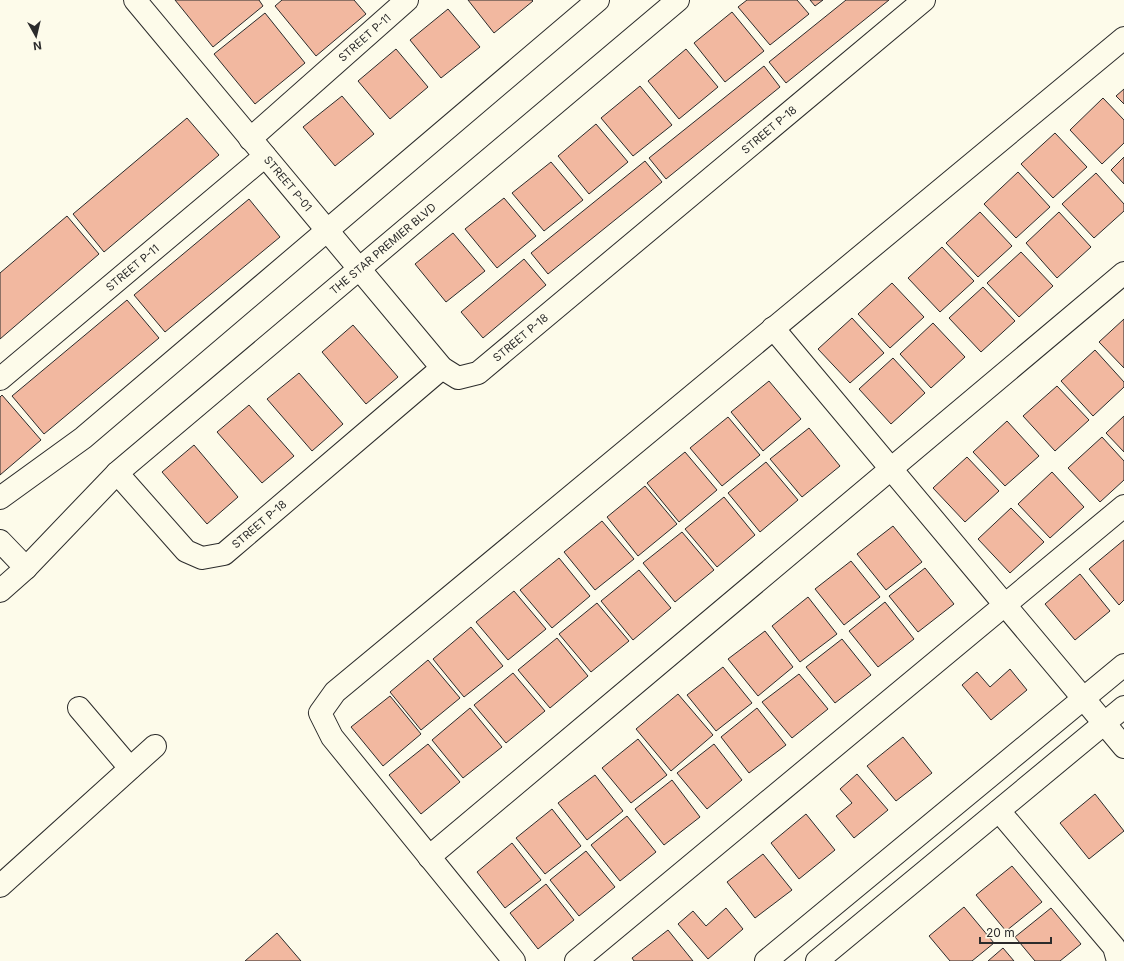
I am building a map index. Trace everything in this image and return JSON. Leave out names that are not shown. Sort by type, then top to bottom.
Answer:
[{"type":"street","name":"STREET P-01","points":[[135,0],[442,368]]},
{"type":"street","points":[[0,498],[83,438],[598,0]]},
{"type":"street","name":"THE STAR PREMIER BLVD","points":[[0,591],[26,568],[117,474],[678,0]]},
{"type":"street","name":"STREET P-18","points":[[117,474],[186,551],[202,558],[224,554],[442,368],[458,378],[478,373],[924,0]]},
{"type":"street","name":"STREET P-11","points":[[250,138],[395,4]]},
{"type":"street","points":[[514,961],[332,737],[320,713],[335,692],[1124,38]]},
{"type":"street","name":"STREET P-11","points":[[0,379],[265,156]]},
{"type":"street","points":[[429,857],[891,470],[1124,272]]},
{"type":"street","points":[[773,328],[1124,747]]},
{"type":"street","points":[[576,961],[1124,506]]},
{"type":"street","points":[[0,541],[26,568]]},
{"type":"street","points":[[766,961],[1124,665]]},
{"type":"street","points":[[817,961],[1124,707]]},
{"type":"street","points":[[79,708],[130,768]]},
{"type":"street","points":[[0,886],[155,746]]},
{"type":"street","points":[[999,811],[1114,947],[1118,961]]},
{"type":"building","points":[[175,0],[259,0],[263,6],[213,47]]},
{"type":"building","points":[[282,0],[354,0],[366,14],[316,56],[275,6]]},
{"type":"building","points":[[468,0],[532,0],[533,1],[494,33]]},
{"type":"building","points":[[747,0],[797,0],[809,14],[770,45],[738,7]]},
{"type":"building","points":[[810,0],[823,0],[815,6]]},
{"type":"building","points":[[846,0],[889,0],[786,83],[769,62]]},
{"type":"building","points":[[448,9],[480,47],[441,78],[410,40]]},
{"type":"building","points":[[732,12],[764,51],[725,82],[694,43]]},
{"type":"building","points":[[265,13],[305,63],[255,104],[214,54]]},
{"type":"building","points":[[396,49],[428,87],[390,119],[358,81]]},
{"type":"building","points":[[686,49],[718,87],[679,119],[648,81]]},
{"type":"building","points":[[764,66],[780,87],[666,179],[649,158]]},
{"type":"building","points":[[640,86],[672,125],[633,156],[601,118]]},
{"type":"building","points":[[1124,89],[1124,104],[1116,96]]},
{"type":"building","points":[[342,96],[374,134],[335,166],[303,127]]},
{"type":"building","points":[[1103,98],[1124,120],[1124,143],[1102,164],[1070,130]]},
{"type":"building","points":[[187,118],[219,155],[104,252],[73,214]]},
{"type":"building","points":[[596,124],[628,162],[589,194],[558,156]]},
{"type":"building","points":[[1055,133],[1087,167],[1053,198],[1021,164]]},
{"type":"building","points":[[1124,157],[1124,184],[1111,170]]},
{"type":"building","points":[[645,161],[662,182],[548,274],[531,253]]},
{"type":"building","points":[[551,162],[583,200],[544,231],[512,193]]},
{"type":"building","points":[[1018,172],[1050,207],[1016,238],[984,204]]},
{"type":"building","points":[[1096,173],[1124,204],[1124,211],[1094,238],[1062,204]]},
{"type":"building","points":[[504,198],[536,236],[497,268],[465,229]]},
{"type":"building","points":[[249,199],[280,237],[165,332],[134,295]]},
{"type":"building","points":[[980,212],[1012,246],[978,277],[946,243]]},
{"type":"building","points":[[1059,212],[1091,247],[1057,278],[1026,243]]},
{"type":"building","points":[[67,216],[99,254],[0,339],[0,273]]},
{"type":"building","points":[[453,233],[485,271],[446,302],[415,264]]},
{"type":"building","points":[[942,247],[974,281],[940,312],[908,278]]},
{"type":"building","points":[[1021,252],[1053,286],[1019,317],[987,283]]},
{"type":"building","points":[[524,259],[546,285],[483,338],[461,312]]},
{"type":"building","points":[[892,283],[924,317],[890,348],[858,314]]},
{"type":"building","points":[[983,287],[1015,321],[981,352],[949,318]]},
{"type":"building","points":[[127,300],[159,338],[44,434],[12,396]]},
{"type":"building","points":[[852,318],[884,353],[850,383],[818,349]]},
{"type":"building","points":[[1124,319],[1124,368],[1099,342]]},
{"type":"building","points":[[933,323],[965,357],[931,388],[900,354]]},
{"type":"building","points":[[353,325],[398,377],[366,404],[322,352]]},
{"type":"building","points":[[1095,350],[1124,382],[1124,387],[1093,416],[1061,381]]},
{"type":"building","points":[[893,358],[925,393],[891,424],[859,389]]},
{"type":"building","points":[[299,373],[343,424],[312,451],[267,399]]},
{"type":"building","points":[[769,381],[801,419],[763,451],[731,412]]},
{"type":"building","points":[[1057,386],[1089,420],[1055,451],[1023,416]]},
{"type":"building","points":[[2,395],[41,440],[0,475],[0,397]]},
{"type":"building","points":[[249,405],[294,456],[262,483],[217,432]]},
{"type":"building","points":[[1124,416],[1124,452],[1106,433]]},
{"type":"building","points":[[728,417],[760,455],[722,486],[690,448]]},
{"type":"building","points":[[1007,421],[1039,456],[1005,486],[973,452]]},
{"type":"building","points":[[809,428],[840,466],[802,497],[770,459]]},
{"type":"building","points":[[1102,437],[1124,461],[1124,480],[1100,502],[1068,468]]},
{"type":"building","points":[[194,445],[238,497],[207,524],[162,472]]},
{"type":"building","points":[[685,452],[717,490],[679,522],[647,483]]},
{"type":"building","points":[[967,457],[999,491],[965,522],[933,488]]},
{"type":"building","points":[[766,462],[798,500],[760,532],[728,493]]},
{"type":"building","points":[[1052,472],[1084,507],[1050,538],[1018,504]]},
{"type":"building","points":[[645,486],[677,524],[638,556],[607,517]]},
{"type":"building","points":[[724,497],[755,535],[717,567],[685,529]]},
{"type":"building","points":[[1011,508],[1044,542],[1010,573],[978,539]]},
{"type":"building","points":[[602,521],[634,559],[595,590],[564,552]]},
{"type":"building","points":[[893,526],[922,562],[886,590],[857,554]]},
{"type":"building","points":[[682,532],[714,570],[675,602],[643,563]]},
{"type":"building","points":[[1124,540],[1124,600],[1119,605],[1089,569]]},
{"type":"building","points":[[559,558],[590,596],[552,628],[520,590]]},
{"type":"building","points":[[851,561],[880,597],[844,625],[815,589]]},
{"type":"building","points":[[925,568],[954,604],[918,632],[889,596]]},
{"type":"building","points":[[639,570],[671,608],[633,640],[601,601]]},
{"type":"building","points":[[1080,574],[1110,611],[1075,640],[1045,604]]},
{"type":"building","points":[[514,591],[546,629],[508,660],[476,622]]},
{"type":"building","points":[[808,597],[837,634],[800,662],[772,626]]},
{"type":"building","points":[[885,602],[914,639],[878,667],[849,631]]},
{"type":"building","points":[[597,603],[629,641],[591,672],[559,634]]},
{"type":"building","points":[[471,627],[503,666],[464,697],[433,659]]},
{"type":"building","points":[[765,631],[793,667],[758,696],[728,659]]},
{"type":"building","points":[[557,638],[588,676],[550,708],[518,670]]},
{"type":"building","points":[[842,639],[871,675],[835,703],[806,667]]},
{"type":"building","points":[[428,660],[460,698],[421,730],[390,692]]},
{"type":"building","points":[[723,667],[752,703],[716,731],[687,695]]},
{"type":"building","points":[[1010,669],[1027,690],[991,720],[962,685],[977,672],[990,687]]},
{"type":"building","points":[[513,673],[545,711],[506,743],[474,705]]},
{"type":"building","points":[[799,674],[828,709],[792,738],[762,702]]},
{"type":"building","points":[[678,694],[713,735],[671,771],[636,729]]},
{"type":"building","points":[[390,696],[421,734],[383,766],[351,727]]},
{"type":"building","points":[[470,708],[502,747],[463,778],[432,740]]},
{"type":"building","points":[[757,708],[786,745],[749,773],[721,737]]},
{"type":"building","points":[[903,737],[932,773],[896,801],[867,766]]},
{"type":"building","points":[[638,739],[667,775],[631,803],[602,768]]},
{"type":"building","points":[[428,744],[460,782],[421,814],[389,775]]},
{"type":"building","points":[[714,744],[742,780],[707,809],[677,773]]},
{"type":"building","points":[[857,774],[888,810],[854,838],[836,816],[852,803],[840,789]]},
{"type":"building","points":[[595,775],[623,811],[587,840],[558,803]]},
{"type":"building","points":[[672,780],[700,817],[664,845],[635,809]]},
{"type":"building","points":[[1095,794],[1124,831],[1089,859],[1060,823]]},
{"type":"building","points":[[552,809],[581,846],[545,874],[516,838]]},
{"type":"building","points":[[806,814],[835,850],[799,879],[771,843]]},
{"type":"building","points":[[627,816],[656,852],[620,881],[591,845]]},
{"type":"building","points":[[512,843],[541,880],[505,908],[477,872]]},
{"type":"building","points":[[586,851],[615,887],[579,916],[550,880]]},
{"type":"building","points":[[763,854],[792,890],[755,918],[727,882]]},
{"type":"building","points":[[1012,866],[1042,902],[1006,931],[976,895]]},
{"type":"building","points":[[546,884],[574,920],[538,949],[510,913]]},
{"type":"building","points":[[964,907],[994,943],[972,961],[950,961],[929,936]]},
{"type":"building","points":[[726,908],[743,929],[708,959],[678,924],[693,911],[706,926]]},
{"type":"building","points":[[1051,908],[1081,944],[1060,961],[1035,961],[1015,937]]},
{"type":"building","points":[[668,930],[693,961],[634,961],[632,958]]},
{"type":"building","points":[[277,933],[301,961],[245,961]]},
{"type":"building","points":[[1003,948],[1014,961],[988,961]]}]
